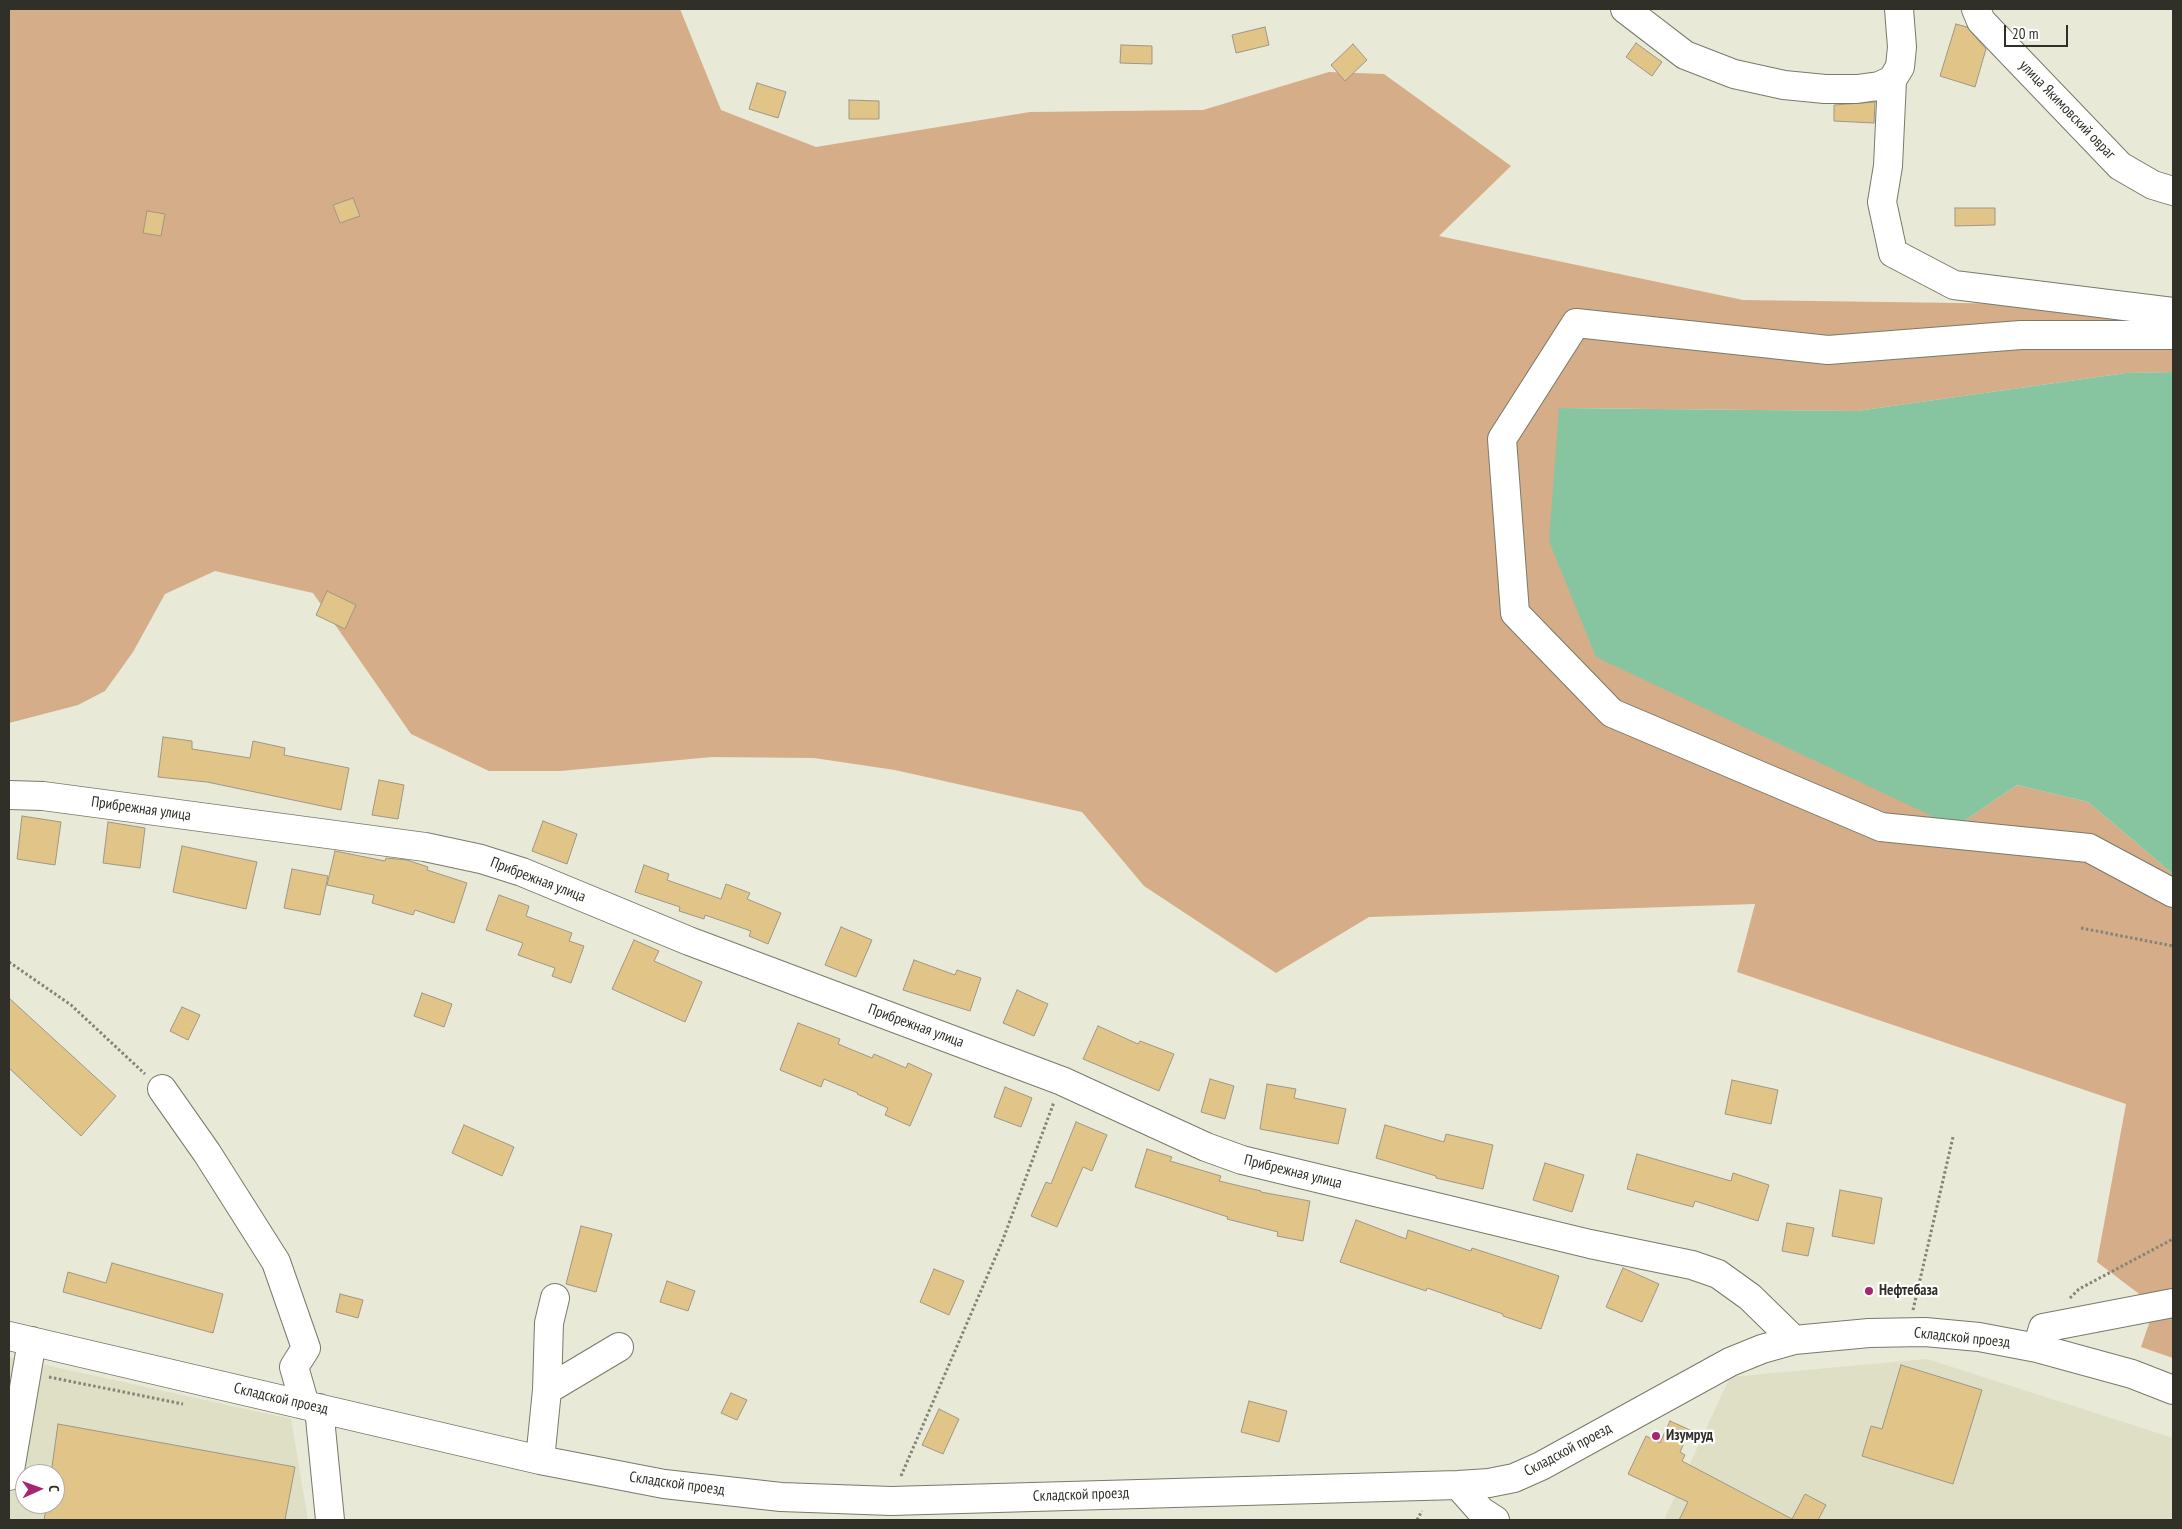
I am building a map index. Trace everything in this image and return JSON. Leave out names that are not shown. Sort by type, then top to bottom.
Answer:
[{"type":"street","points":[[1625,9],[1685,55],[1734,74],[1784,85],[1825,89],[1856,89],[1879,86],[1892,80]]},
{"type":"street","points":[[1899,9],[1902,47],[1900,67],[1892,80],[1888,166],[1882,202],[1893,253],[1954,285],[2173,312]]},
{"type":"street","name":"улица Якимовский овраг","points":[[1976,9],[1982,21],[2120,166],[2153,185],[2173,191]]},
{"type":"street","points":[[2173,335],[2021,335],[1828,350],[1576,323],[1502,439],[1515,613],[1612,714],[1881,827],[2089,848],[2173,893]]},
{"type":"street","name":"Прибрежная улица","points":[[9,795],[43,796],[415,846],[481,859],[522,872],[689,942],[1062,1081],[1206,1147],[1242,1160],[1590,1244],[1692,1264],[1718,1274],[1750,1297],[1794,1340]]},
{"type":"street","points":[[162,1089],[207,1153],[276,1262],[306,1348],[294,1368],[312,1406],[330,1520]]},
{"type":"street","points":[[540,1460],[547,1390],[548,1323],[556,1298]]},
{"type":"street","points":[[2037,1348],[2043,1328],[2173,1302]]},
{"type":"street","name":"Складской проезд","points":[[20,1339],[540,1460],[664,1484],[781,1497],[891,1500],[1458,1486],[1489,1483],[1514,1478],[1541,1466],[1730,1362],[1762,1349],[1794,1340],[1869,1333],[1908,1332],[1979,1337],[2037,1348],[2132,1374],[2173,1390]]},
{"type":"street","points":[[9,1476],[20,1339]]},
{"type":"street","points":[[547,1390],[619,1347]]},
{"type":"street","points":[[2132,1374],[2143,1370],[2173,1372]]},
{"type":"street","points":[[1458,1486],[1481,1512],[1495,1520]]},
{"type":"path","points":[[2081,928],[2173,946]]},
{"type":"path","points":[[9,962],[71,1006],[162,1089]]},
{"type":"path","points":[[891,1500],[1002,1242],[1062,1081]]},
{"type":"path","points":[[1908,1332],[1952,1137]]},
{"type":"path","points":[[2067,1302],[2079,1288],[2173,1239]]},
{"type":"shaded area","points":[[9,9],[680,9],[721,110],[816,147],[1030,112],[1203,110],[1329,72],[1384,74],[1511,166],[1439,236],[1743,300],[2173,306],[2173,372],[2126,373],[1857,411],[1559,408],[1955,827],[2017,785],[2088,802],[2173,874],[2173,1358],[2141,1347],[2155,1306],[2097,1262],[2126,1104],[1737,972],[1755,904],[1369,917],[1276,973],[1144,886],[1082,812],[895,770],[814,758],[712,757],[560,771],[489,771],[411,734],[313,593],[215,571],[165,594],[133,652],[105,691],[78,705],[9,723]]},
{"type":"shaded area","points":[[2173,372],[2173,874],[2088,802],[2017,785],[1955,827],[1596,657],[1549,541],[1559,408],[1857,411],[2126,373]]},
{"type":"shaded area","points":[[9,1357],[291,1419],[308,1520],[9,1520]]},
{"type":"shaded area","points":[[1927,1359],[2173,1438],[2173,1520],[1664,1520],[1730,1377]]},
{"type":"building","points":[[1956,24],[1967,27],[1986,49],[1975,87],[1940,76]]},
{"type":"building","points":[[1265,27],[1269,45],[1236,53],[1232,35]]},
{"type":"building","points":[[1636,43],[1662,62],[1652,76],[1626,57]]},
{"type":"building","points":[[1353,44],[1367,60],[1345,81],[1331,65]]},
{"type":"building","points":[[1121,45],[1152,46],[1152,64],[1120,63]]},
{"type":"building","points":[[757,83],[786,92],[778,118],[749,109]]},
{"type":"building","points":[[849,100],[879,101],[879,119],[849,119]]},
{"type":"building","points":[[1875,102],[1874,123],[1834,121],[1834,105]]},
{"type":"building","points":[[353,198],[360,216],[340,223],[333,205]]},
{"type":"building","points":[[1955,208],[1995,208],[1995,225],[1955,226]]},
{"type":"building","points":[[147,211],[165,214],[161,236],[143,233]]},
{"type":"building","points":[[327,591],[356,605],[345,629],[316,615]]},
{"type":"building","points":[[163,737],[192,741],[192,749],[250,758],[253,741],[285,748],[284,755],[349,768],[341,810],[207,782],[158,777]]},
{"type":"building","points":[[379,780],[404,785],[398,819],[372,815]]},
{"type":"building","points":[[22,816],[61,822],[55,865],[17,859]]},
{"type":"building","points":[[543,821],[577,834],[567,864],[532,851]]},
{"type":"building","points":[[108,822],[145,828],[140,868],[103,863]]},
{"type":"building","points":[[182,846],[257,862],[246,909],[173,892]]},
{"type":"building","points":[[335,851],[385,861],[386,858],[407,860],[428,867],[427,870],[467,883],[454,923],[415,910],[413,915],[372,903],[374,895],[327,885]]},
{"type":"building","points":[[644,865],[669,874],[667,880],[721,899],[726,884],[750,893],[747,899],[781,913],[768,944],[749,936],[751,931],[705,915],[704,919],[679,911],[680,907],[635,892]]},
{"type":"building","points":[[292,869],[328,876],[320,915],[284,908]]},
{"type":"building","points":[[499,895],[529,906],[526,916],[572,933],[569,941],[584,946],[571,983],[552,976],[555,968],[518,955],[523,943],[486,930]]},
{"type":"building","points":[[841,927],[872,940],[856,977],[825,965]]},
{"type":"building","points":[[634,940],[659,951],[654,961],[702,982],[685,1022],[612,989]]},
{"type":"building","points":[[914,960],[955,975],[957,970],[981,978],[970,1011],[903,990]]},
{"type":"building","points":[[1017,990],[1048,1004],[1034,1036],[1003,1023]]},
{"type":"building","points":[[422,993],[452,1004],[444,1027],[414,1016]]},
{"type":"building","points":[[9,998],[116,1096],[81,1136],[9,1068]]},
{"type":"building","points":[[182,1007],[200,1015],[188,1040],[170,1031]]},
{"type":"building","points":[[798,1023],[840,1039],[838,1044],[872,1058],[874,1054],[906,1068],[908,1063],[932,1074],[910,1126],[885,1115],[888,1108],[858,1093],[824,1079],[821,1087],[780,1070]]},
{"type":"building","points":[[1098,1026],[1138,1044],[1140,1041],[1174,1054],[1159,1091],[1083,1059]]},
{"type":"building","points":[[1210,1079],[1234,1086],[1225,1119],[1201,1112]]},
{"type":"building","points":[[1732,1080],[1778,1090],[1771,1124],[1725,1114]]},
{"type":"building","points":[[1267,1084],[1296,1089],[1294,1098],[1346,1109],[1338,1144],[1260,1129]]},
{"type":"building","points":[[1005,1087],[1032,1098],[1021,1127],[994,1117]]},
{"type":"building","points":[[1076,1122],[1107,1135],[1092,1171],[1083,1167],[1057,1227],[1031,1216],[1046,1182],[1051,1184]]},
{"type":"building","points":[[464,1125],[514,1147],[502,1176],[452,1153]]},
{"type":"building","points":[[1385,1125],[1444,1142],[1446,1134],[1493,1145],[1483,1189],[1436,1178],[1436,1176],[1376,1158]]},
{"type":"building","points":[[1147,1149],[1172,1157],[1170,1161],[1221,1176],[1219,1181],[1261,1192],[1310,1201],[1303,1241],[1277,1236],[1278,1232],[1227,1219],[1228,1217],[1135,1187]]},
{"type":"building","points":[[1637,1154],[1731,1181],[1733,1173],[1769,1185],[1758,1221],[1695,1201],[1693,1207],[1627,1189]]},
{"type":"building","points":[[1545,1163],[1584,1175],[1572,1212],[1533,1200]]},
{"type":"building","points":[[1840,1190],[1882,1198],[1874,1244],[1832,1236]]},
{"type":"building","points":[[1356,1220],[1406,1239],[1408,1230],[1471,1251],[1472,1248],[1559,1276],[1541,1329],[1427,1288],[1426,1291],[1340,1262]]},
{"type":"building","points":[[1787,1223],[1814,1228],[1808,1256],[1782,1251]]},
{"type":"building","points":[[581,1226],[612,1234],[596,1292],[566,1284]]},
{"type":"building","points":[[112,1263],[223,1294],[213,1333],[63,1292],[68,1272],[106,1283]]},
{"type":"building","points":[[1623,1268],[1659,1284],[1642,1322],[1606,1307]]},
{"type":"building","points":[[934,1269],[964,1281],[949,1315],[920,1302]]},
{"type":"building","points":[[667,1281],[695,1291],[688,1311],[660,1302]]},
{"type":"building","points":[[340,1294],[363,1300],[358,1318],[336,1312]]},
{"type":"building","points":[[1901,1365],[1982,1390],[1953,1484],[1862,1456],[1871,1426],[1882,1429]]},
{"type":"building","points":[[731,1393],[747,1400],[737,1420],[721,1413]]},
{"type":"building","points":[[1249,1401],[1287,1411],[1279,1442],[1241,1432]]},
{"type":"building","points":[[939,1409],[959,1419],[943,1454],[922,1445]]},
{"type":"building","points":[[1670,1421],[1690,1430],[1680,1452],[1685,1455],[1682,1461],[1792,1519],[1805,1494],[1826,1505],[1818,1520],[1679,1520],[1688,1502],[1628,1474],[1646,1436],[1660,1443]]},
{"type":"building","points":[[58,1424],[295,1467],[285,1520],[44,1520],[45,1514],[65,1514],[65,1464],[52,1464]]},
{"type":"place","name":"Нефтебаза","points":[[1869,1291]]},
{"type":"place","name":"Изумруд","points":[[1656,1436]]}]
